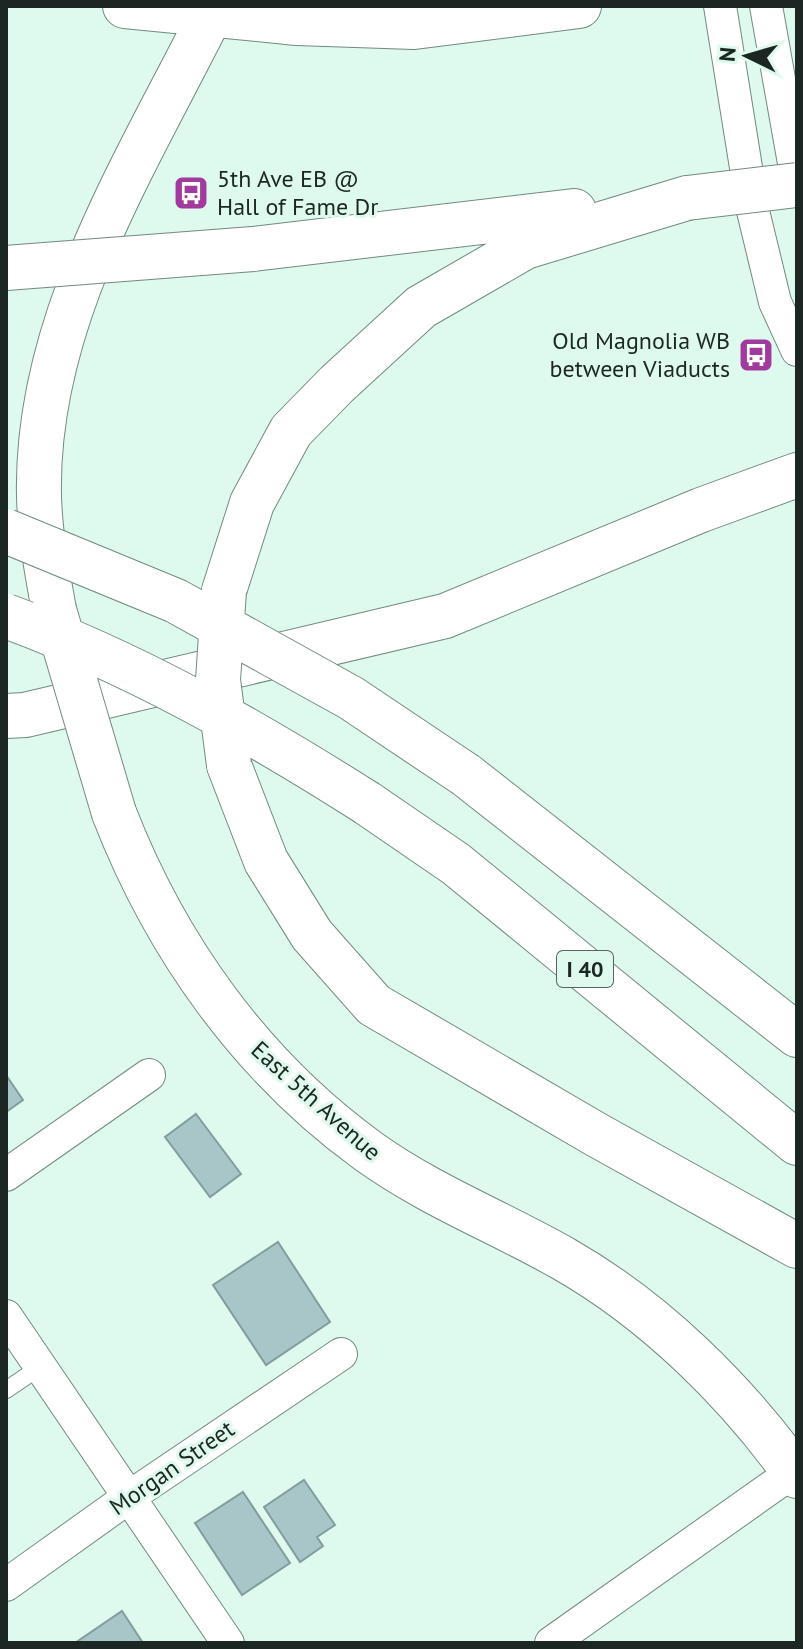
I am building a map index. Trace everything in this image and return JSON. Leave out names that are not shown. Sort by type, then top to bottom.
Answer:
[{"type":"main road","points":[[125,6],[212,11],[362,27],[414,27],[579,6]]},
{"type":"main road","name":"East 5th Avenue","points":[[212,11],[75,293],[55,357],[43,426],[39,496],[44,557],[54,610],[114,813],[134,864],[175,939],[252,1047],[305,1098],[385,1162],[566,1260],[631,1304],[701,1364],[796,1472]]},
{"type":"main road","points":[[6,268],[253,249],[797,183]]},
{"type":"main road","points":[[687,198],[525,247],[421,307],[291,431],[252,503],[224,591],[218,680],[229,765],[266,861],[312,935],[374,1005],[584,1128],[797,1246]]},
{"type":"main road","points":[[6,716],[40,712],[445,616],[701,510],[797,475]]},
{"type":"main road","points":[[6,531],[176,601],[351,698],[466,775],[797,1035]]},
{"type":"main road","name":"I 40","points":[[6,616],[116,662],[191,698],[267,740],[367,803],[456,864],[797,1143]]},
{"type":"street","points":[[720,6],[753,211],[775,302],[797,350]]},
{"type":"street","points":[[766,6],[797,183]]},
{"type":"street","points":[[6,1175],[149,1075]]},
{"type":"street","points":[[6,1316],[228,1643]]},
{"type":"street","name":"Morgan Street","points":[[6,1585],[129,1497],[341,1354]]},
{"type":"street","points":[[551,1643],[796,1472]]},
{"type":"lane","points":[[6,1390],[40,1367]]},
{"type":"building","points":[[6,1075],[23,1100],[6,1112]]},
{"type":"building","points":[[196,1114],[241,1174],[210,1197],[165,1137]]},
{"type":"building","points":[[278,1242],[330,1322],[266,1365],[213,1285]]},
{"type":"building","points":[[304,1480],[335,1525],[317,1537],[323,1546],[300,1562],[264,1507]]},
{"type":"building","points":[[243,1492],[290,1563],[242,1595],[195,1523]]},
{"type":"building","points":[[122,1611],[143,1643],[75,1643]]},
{"type":"place","name":"5th Ave EB @ Hall of Fame Dr","points":[[191,193]]},
{"type":"place","name":"Old Magnolia WB between Viaducts","points":[[756,355]]}]
